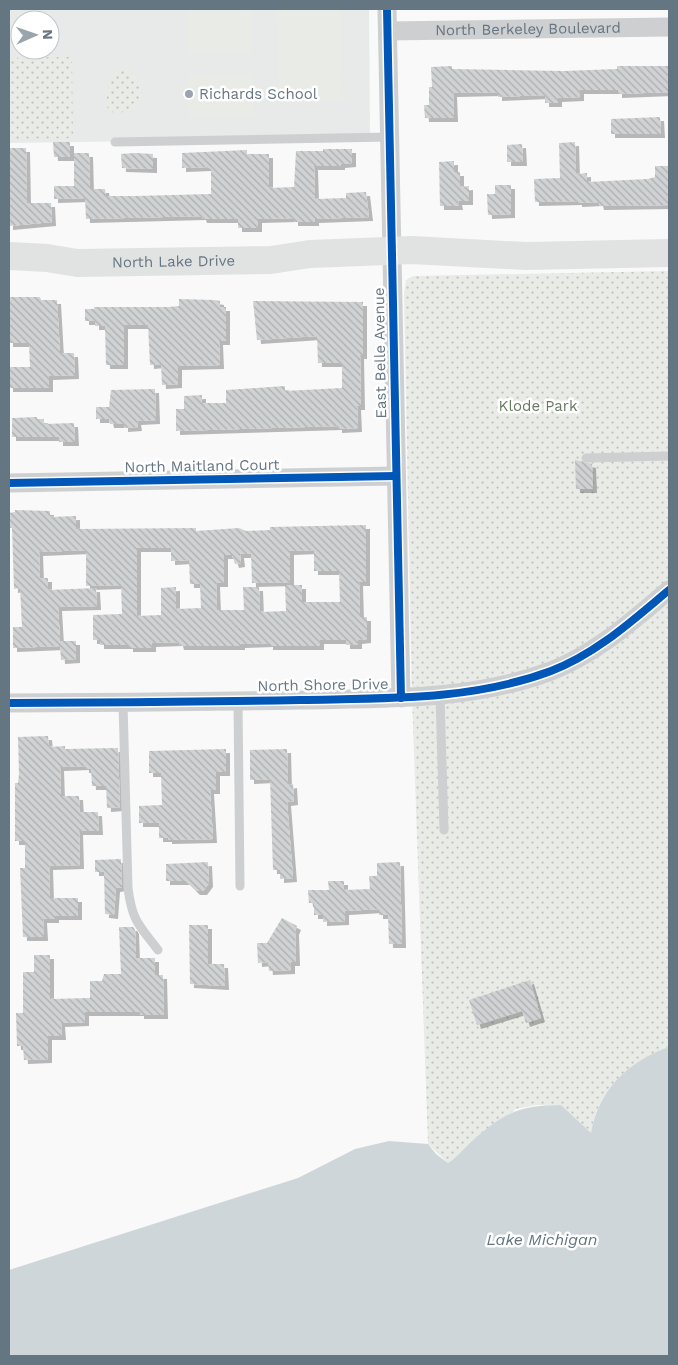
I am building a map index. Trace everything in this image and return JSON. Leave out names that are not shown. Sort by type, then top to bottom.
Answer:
[{"type":"main road","name":"North Lake Drive","points":[[9,256],[47,258],[77,263],[271,260],[310,254],[392,258],[499,253],[526,256],[669,253]]},
{"type":"main road","name":"North Lake Drive","points":[[9,271],[48,269],[77,263]]},
{"type":"street","name":"East Belle Avenue","points":[[387,9],[400,698]]},
{"type":"street","name":"North Berkeley Boulevard","points":[[388,31],[669,27]]},
{"type":"street","name":"North Maitland Court","points":[[9,483],[396,476]]},
{"type":"street","name":"North Shore Drive","points":[[9,703],[400,698],[472,692],[551,671],[593,650],[631,622],[669,590]]},
{"type":"lane","points":[[114,142],[390,137]]},
{"type":"lane","points":[[586,458],[669,456]]},
{"type":"lane","points":[[440,696],[444,830]]},
{"type":"lane","points":[[238,701],[240,886]]},
{"type":"lane","points":[[124,703],[127,879],[131,912],[136,922],[158,950]]},
{"type":"shaded area","name":"Richards School","points":[[9,9],[369,9],[370,138],[9,143]]},
{"type":"green space","points":[[277,9],[342,9],[343,99],[278,101]]},
{"type":"green space","points":[[251,10],[252,53],[187,54],[187,11]]},
{"type":"green space","points":[[60,57],[72,57],[73,138],[9,139],[9,58],[10,60],[60,60]]},
{"type":"green space","points":[[124,68],[139,83],[142,96],[140,102],[129,111],[109,112],[107,95],[110,84],[118,69]]},
{"type":"green space","points":[[253,74],[254,116],[189,117],[188,75]]},
{"type":"green space","name":"Klode Park","points":[[669,271],[669,1047],[641,1060],[617,1080],[600,1105],[594,1119],[591,1134],[561,1105],[536,1105],[516,1109],[448,1163],[428,1144],[412,697],[404,294],[406,280],[413,276]]},
{"type":"water","name":"Lake Michigan","points":[[669,1047],[669,1356],[9,1356],[9,1270],[298,1178],[355,1149],[389,1141],[428,1144],[436,1154],[448,1163],[493,1124],[522,1109],[546,1105],[561,1105],[591,1133],[600,1104],[617,1080],[640,1060]]},
{"type":"building","points":[[452,66],[452,69],[564,71],[617,69],[617,66],[669,66],[669,92],[618,94],[618,90],[580,90],[580,97],[558,98],[558,103],[545,103],[545,95],[498,97],[498,92],[453,93],[454,118],[425,118],[424,105],[429,105],[429,87],[432,87],[431,67]]},
{"type":"building","points":[[660,117],[661,134],[611,134],[611,119]]},
{"type":"building","points":[[53,142],[70,142],[70,157],[54,157]]},
{"type":"building","points":[[575,142],[576,174],[587,173],[587,182],[648,179],[655,177],[655,166],[669,166],[669,205],[600,206],[599,202],[535,202],[534,179],[560,178],[559,143]]},
{"type":"building","points":[[522,144],[523,162],[507,162],[507,145]]},
{"type":"building","points":[[9,148],[26,148],[27,203],[51,203],[52,222],[9,226]]},
{"type":"building","points":[[323,149],[352,149],[352,163],[341,164],[341,166],[314,166],[315,199],[346,198],[346,193],[366,192],[369,217],[315,219],[315,222],[294,222],[294,218],[258,219],[258,228],[238,228],[238,219],[203,219],[202,216],[86,219],[85,198],[54,199],[54,186],[74,186],[74,153],[89,153],[90,189],[105,189],[106,196],[136,196],[211,194],[211,169],[208,167],[182,168],[182,153],[247,150],[247,154],[269,154],[269,188],[294,187],[296,151],[323,151]]},
{"type":"building","points":[[121,154],[153,154],[153,169],[122,168]]},
{"type":"building","points":[[454,161],[454,172],[460,172],[460,187],[469,186],[469,201],[458,201],[459,206],[440,206],[439,162]]},
{"type":"building","points":[[495,185],[511,185],[511,214],[488,215],[487,194],[495,194]]},
{"type":"building","points":[[9,297],[40,297],[41,300],[57,300],[60,353],[74,353],[75,375],[49,376],[49,388],[9,388],[9,367],[30,367],[29,343],[9,343]]},
{"type":"building","points":[[179,299],[220,301],[220,307],[226,307],[226,341],[219,341],[220,365],[178,366],[178,384],[162,385],[161,364],[150,365],[148,325],[124,325],[124,365],[106,365],[105,326],[95,326],[95,321],[85,321],[85,309],[94,309],[94,307],[179,306]]},
{"type":"building","points":[[253,301],[363,302],[363,355],[360,355],[361,406],[357,406],[358,428],[338,429],[338,426],[176,431],[176,409],[184,409],[184,396],[202,395],[202,403],[226,403],[226,390],[285,386],[285,391],[342,388],[342,363],[318,363],[317,336],[257,340]]},
{"type":"building","points":[[155,389],[156,420],[137,421],[138,427],[124,428],[124,424],[110,424],[109,419],[96,419],[96,407],[109,407],[111,390]]},
{"type":"building","points":[[37,417],[37,419],[44,419],[44,424],[74,423],[75,442],[59,442],[59,437],[12,437],[12,418]]},
{"type":"building","points":[[575,460],[592,464],[593,489],[576,489]]},
{"type":"building","points":[[15,510],[50,511],[50,517],[76,516],[76,529],[196,528],[196,531],[239,528],[246,531],[270,530],[270,527],[366,525],[366,582],[359,582],[360,617],[367,617],[367,639],[358,640],[358,645],[346,645],[346,640],[320,640],[320,646],[269,646],[269,643],[241,644],[241,646],[180,646],[179,642],[152,643],[152,648],[129,648],[129,645],[100,645],[100,640],[93,640],[93,615],[122,614],[121,585],[86,586],[86,550],[39,552],[40,578],[48,578],[48,590],[96,588],[97,606],[58,607],[60,641],[76,641],[76,659],[61,660],[60,646],[13,648],[13,627],[22,627],[20,588],[14,589],[12,528],[9,528],[9,513],[15,512]],"holes":[[[137,548],[171,548],[171,561],[189,560],[190,584],[200,584],[201,608],[176,609],[176,587],[161,588],[161,615],[137,616]],[[314,550],[314,571],[339,571],[340,602],[302,602],[302,585],[285,585],[286,611],[260,612],[259,587],[243,587],[244,610],[217,610],[216,583],[224,583],[224,555],[232,555],[235,564],[241,563],[240,554],[251,554],[252,583],[290,582],[290,551]]]},
{"type":"building","points":[[48,736],[49,747],[65,746],[65,749],[118,748],[120,807],[107,808],[106,786],[92,786],[91,769],[85,769],[85,766],[60,767],[61,796],[79,796],[80,812],[98,812],[99,831],[79,831],[80,865],[49,866],[50,898],[78,898],[78,916],[55,916],[55,919],[43,919],[44,937],[23,937],[20,868],[25,868],[25,841],[15,841],[15,783],[18,783],[19,774],[18,737]]},
{"type":"building","points":[[226,749],[226,772],[216,772],[216,790],[210,790],[213,839],[168,840],[168,838],[159,838],[159,823],[139,823],[139,806],[162,805],[161,773],[149,773],[149,751]]},
{"type":"building","points":[[287,749],[288,785],[293,784],[294,801],[287,802],[293,878],[280,879],[280,870],[273,870],[270,779],[250,780],[250,750]]},
{"type":"building","points":[[121,859],[122,887],[116,888],[114,915],[105,914],[104,872],[95,872],[95,860]]},
{"type":"building","points":[[208,862],[209,883],[203,891],[196,891],[186,881],[166,881],[166,864]]},
{"type":"building","points":[[400,862],[402,944],[389,944],[388,915],[379,915],[379,909],[345,911],[345,921],[323,922],[323,915],[314,915],[314,903],[309,903],[308,890],[329,890],[328,881],[344,881],[344,890],[370,889],[369,876],[377,876],[377,863]]},
{"type":"building","points":[[282,918],[297,926],[295,931],[296,962],[291,962],[291,970],[269,971],[268,962],[258,963],[257,943],[267,943]]},
{"type":"building","points":[[189,925],[208,925],[208,964],[224,964],[225,986],[190,984]]},
{"type":"building","points":[[119,927],[133,927],[135,930],[136,958],[155,958],[155,975],[163,975],[164,1015],[140,1015],[140,1012],[85,1012],[85,1022],[61,1023],[62,1036],[48,1036],[48,1059],[24,1060],[23,1046],[17,1046],[16,1013],[23,1013],[23,972],[34,972],[34,955],[50,955],[50,999],[90,998],[90,981],[102,981],[104,974],[121,974]]},
{"type":"building","points":[[530,980],[541,1018],[526,1023],[522,1011],[477,1025],[469,1000]]},
{"type":"cycle path","points":[[387,9],[401,698]]},
{"type":"cycle path","points":[[9,483],[396,476]]},
{"type":"cycle path","points":[[9,703],[396,698],[459,693],[490,688],[521,681],[568,664],[599,646],[669,590]]},
{"type":"place","name":"Richards School","points":[[189,94]]}]
